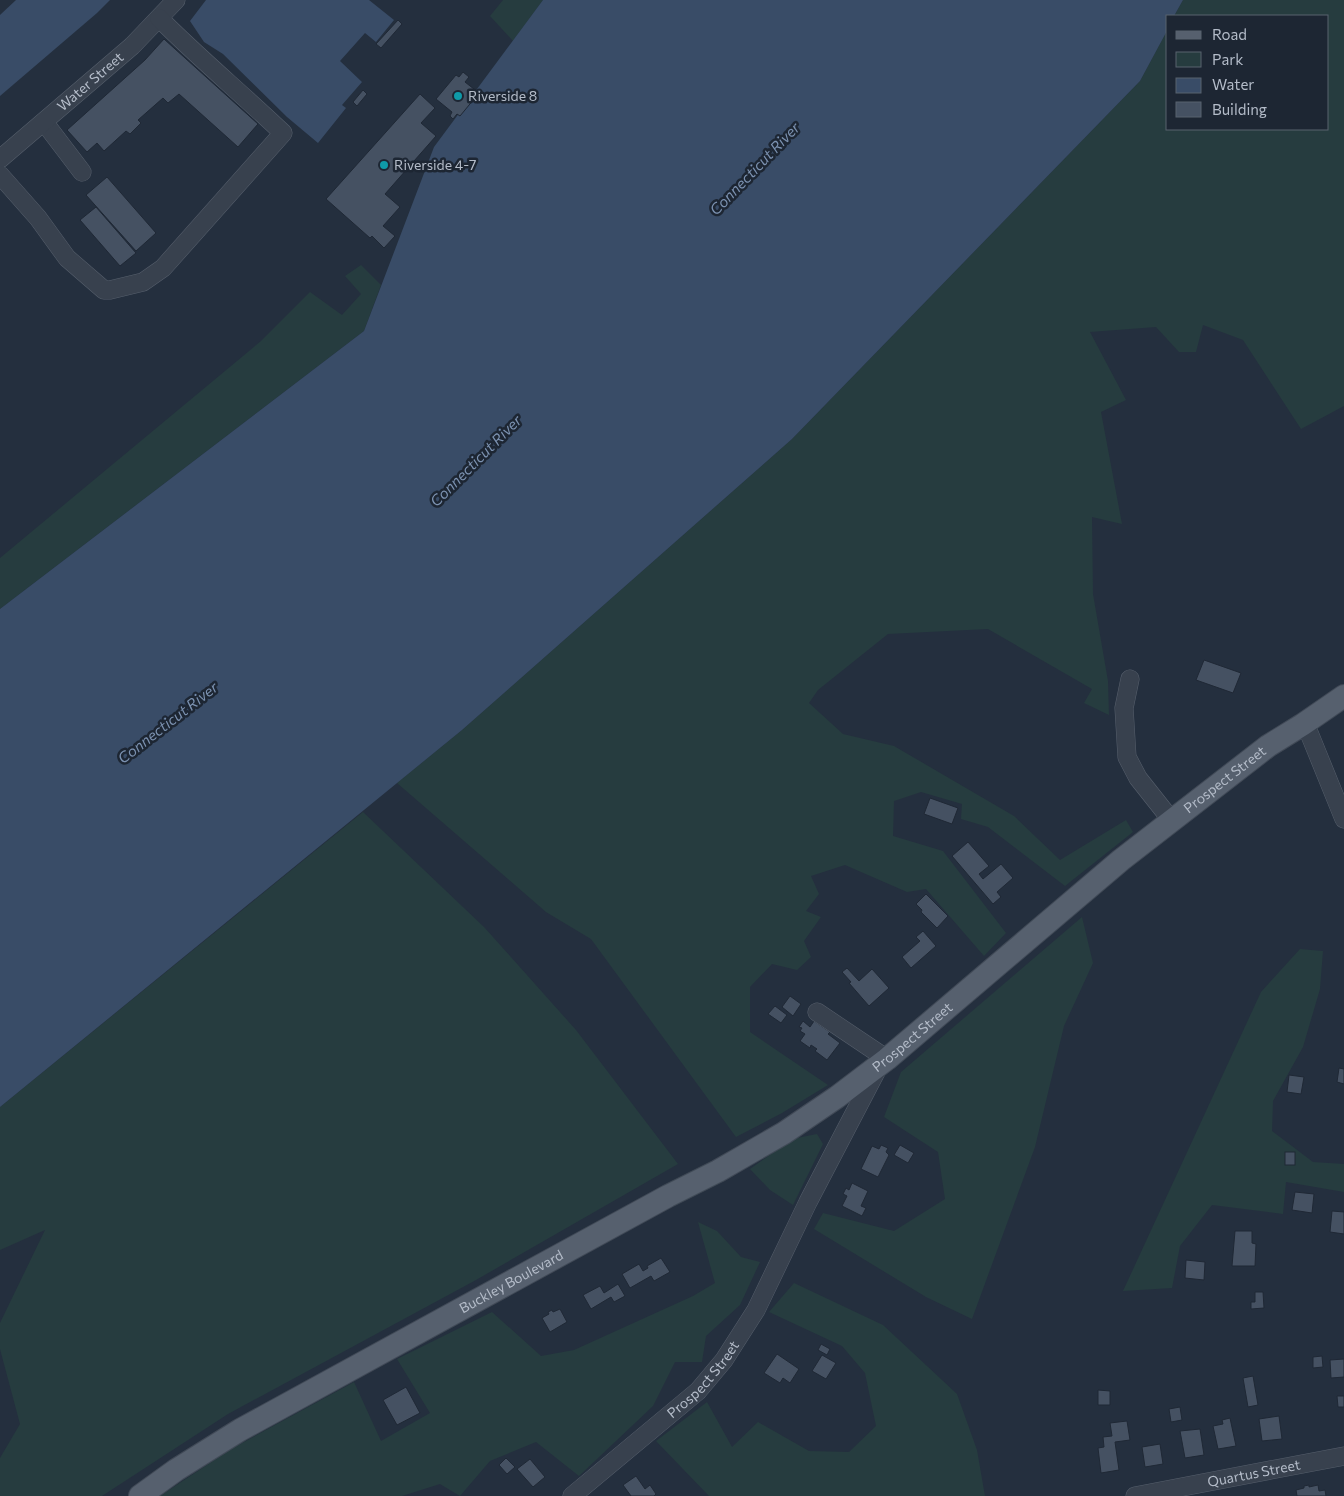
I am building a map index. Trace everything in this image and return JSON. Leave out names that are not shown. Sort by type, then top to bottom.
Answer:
[{"type":"main road","name":"Prospect Street","points":[[883,1062],[1106,873],[1268,746],[1344,696]]},
{"type":"main road","name":"Buckley Boulevard","points":[[140,1496],[176,1470],[248,1426],[668,1196],[718,1171],[784,1133],[838,1097],[883,1062]]},
{"type":"street","name":"Water Street","points":[[0,159],[132,46],[176,0]]},
{"type":"street","points":[[0,175],[38,218],[67,258],[104,290],[143,282],[163,268],[283,133],[159,18]]},
{"type":"street","points":[[44,122],[82,172]]},
{"type":"street","points":[[1130,679],[1124,708],[1127,758],[1138,778],[1172,821]]},
{"type":"street","points":[[1305,723],[1344,819]]},
{"type":"street","points":[[817,1012],[883,1062]]},
{"type":"street","name":"Prospect Street","points":[[572,1496],[698,1391],[724,1360],[756,1310],[808,1202],[883,1062]]},
{"type":"street","name":"Quartus Street","points":[[1135,1496],[1344,1456]]},
{"type":"green space","points":[[503,0],[543,0],[513,41],[490,16]]},
{"type":"green space","points":[[1183,0],[1344,0],[1344,406],[1301,429],[1243,340],[1203,325],[1196,352],[1179,352],[1156,327],[1090,332],[1126,400],[1101,412],[1122,524],[1092,517],[1093,594],[1108,681],[1109,715],[1084,703],[1092,689],[988,629],[888,634],[818,690],[809,703],[843,734],[894,746],[1014,816],[1060,860],[1126,820],[1133,832],[1065,886],[988,827],[961,819],[962,804],[921,792],[894,801],[893,836],[943,851],[1006,933],[984,956],[926,889],[907,892],[845,865],[811,876],[819,894],[806,911],[821,917],[804,941],[811,957],[797,970],[772,964],[750,987],[750,1032],[828,1085],[782,1113],[736,1137],[591,939],[546,912],[397,783],[462,730],[792,439],[1140,81],[1166,33],[1166,130],[1329,130],[1329,15],[1175,15]]},
{"type":"green space","points":[[361,265],[381,285],[364,331],[0,609],[0,558],[261,341],[310,292],[342,315],[361,294],[345,276]]},
{"type":"green space","points":[[363,812],[484,927],[576,1030],[678,1164],[476,1280],[228,1414],[102,1496],[0,1496],[0,1458],[20,1424],[0,1349],[0,1323],[45,1230],[0,1250],[0,1107]]},
{"type":"green space","points":[[1082,917],[1093,963],[1064,1026],[1035,1147],[972,1319],[926,1297],[814,1229],[823,1213],[894,1231],[945,1199],[938,1152],[884,1117],[901,1072]]},
{"type":"green space","points":[[1300,949],[1323,951],[1320,989],[1303,1047],[1273,1101],[1272,1131],[1313,1162],[1344,1164],[1344,1192],[1286,1182],[1283,1214],[1212,1205],[1180,1246],[1172,1288],[1123,1291],[1261,992]]},
{"type":"green space","points":[[817,1134],[823,1144],[793,1205],[770,1190],[750,1169],[792,1139]]},
{"type":"green space","points":[[698,1222],[717,1231],[741,1257],[760,1262],[740,1305],[706,1336],[702,1362],[675,1362],[653,1406],[579,1476],[536,1442],[490,1461],[460,1496],[440,1484],[402,1496],[160,1496],[231,1449],[354,1382],[381,1441],[430,1413],[397,1359],[492,1312],[541,1356],[574,1350],[693,1296],[715,1283]]},
{"type":"green space","points":[[794,1283],[883,1325],[957,1394],[977,1450],[985,1496],[709,1496],[656,1441],[707,1402],[732,1447],[758,1422],[809,1451],[849,1452],[876,1426],[865,1373],[842,1346],[769,1312]]},
{"type":"water","points":[[16,0],[110,0],[0,96],[0,15]]},
{"type":"water","points":[[206,0],[369,0],[394,20],[376,42],[365,33],[340,61],[362,82],[342,105],[346,108],[318,143],[287,117],[223,54],[204,42],[190,21]]},
{"type":"water","name":"Connecticut River","points":[[543,0],[1183,0],[1175,15],[1166,15],[1166,33],[1140,81],[792,439],[462,730],[0,1107],[0,609],[364,331],[434,147]]},
{"type":"building","points":[[398,20],[402,24],[381,48],[376,44]]},
{"type":"building","points":[[164,39],[258,124],[238,147],[179,94],[168,103],[163,98],[138,120],[141,123],[130,134],[126,131],[104,151],[97,143],[87,152],[67,130],[145,60]]},
{"type":"building","name":"Riverside 8","points":[[463,72],[469,77],[465,82],[479,93],[460,116],[457,114],[453,119],[450,116],[452,112],[436,99],[456,75],[459,77]]},
{"type":"building","points":[[363,90],[367,94],[357,106],[353,102]]},
{"type":"building","name":"Riverside 4-7","points":[[420,94],[435,108],[421,123],[436,136],[385,194],[400,207],[383,226],[395,236],[384,248],[326,199]]},
{"type":"building","points":[[107,177],[156,233],[136,251],[86,195]]},
{"type":"building","points":[[96,207],[136,253],[120,266],[80,220]]},
{"type":"building","points":[[1204,660],[1241,673],[1233,693],[1196,680]]},
{"type":"building","points":[[930,798],[958,808],[952,824],[924,814]]},
{"type":"building","points":[[968,842],[989,866],[979,874],[983,879],[1001,864],[1013,878],[997,892],[1001,897],[993,904],[952,856]]},
{"type":"building","points":[[926,894],[948,916],[937,928],[921,912],[922,910],[916,904]]},
{"type":"building","points":[[923,931],[936,946],[911,968],[902,957],[920,941],[916,937]]},
{"type":"building","points":[[847,968],[859,981],[872,969],[889,988],[869,1006],[842,972]]},
{"type":"building","points":[[790,996],[801,1004],[793,1016],[782,1007]]},
{"type":"building","points":[[775,1006],[787,1015],[781,1023],[768,1014]]},
{"type":"building","points":[[803,1021],[810,1027],[814,1021],[830,1032],[828,1034],[840,1043],[827,1060],[815,1051],[817,1049],[811,1045],[810,1048],[800,1041],[805,1034],[800,1031],[802,1028],[799,1027]]},
{"type":"building","points":[[1339,1068],[1344,1069],[1344,1084],[1337,1082]]},
{"type":"building","points":[[1289,1075],[1304,1077],[1301,1094],[1287,1092]]},
{"type":"building","points":[[881,1145],[888,1148],[886,1152],[889,1155],[878,1177],[861,1169],[872,1146],[879,1149]]},
{"type":"building","points":[[900,1145],[914,1153],[908,1163],[894,1155]]},
{"type":"building","points":[[1285,1152],[1295,1152],[1295,1165],[1285,1165]]},
{"type":"building","points":[[852,1183],[868,1191],[861,1206],[866,1208],[862,1216],[842,1206],[847,1196],[843,1194],[846,1188],[849,1190]]},
{"type":"building","points":[[1295,1192],[1314,1194],[1312,1213],[1292,1210]]},
{"type":"building","points":[[1332,1211],[1344,1212],[1344,1234],[1330,1232]]},
{"type":"building","points":[[1235,1231],[1252,1231],[1252,1243],[1256,1244],[1255,1266],[1232,1266]]},
{"type":"building","points":[[661,1258],[670,1272],[654,1281],[651,1276],[630,1288],[622,1274],[639,1264],[643,1271],[648,1268],[647,1266]]},
{"type":"building","points":[[1186,1260],[1205,1262],[1204,1280],[1185,1278]]},
{"type":"building","points":[[618,1284],[625,1296],[614,1302],[611,1297],[591,1309],[583,1295],[600,1286],[604,1293]]},
{"type":"building","points":[[1255,1292],[1263,1292],[1264,1308],[1251,1309],[1251,1302],[1255,1302]]},
{"type":"building","points":[[560,1309],[567,1322],[550,1332],[542,1318],[552,1310],[553,1312]]},
{"type":"building","points":[[821,1344],[830,1349],[827,1355],[818,1350]]},
{"type":"building","points":[[777,1354],[799,1369],[790,1383],[783,1378],[780,1383],[764,1373]]},
{"type":"building","points":[[822,1355],[836,1363],[826,1379],[812,1371]]},
{"type":"building","points":[[1322,1356],[1323,1367],[1313,1368],[1313,1357]]},
{"type":"building","points":[[1344,1359],[1344,1377],[1331,1378],[1330,1360]]},
{"type":"building","points":[[1253,1376],[1258,1405],[1248,1407],[1243,1378]]},
{"type":"building","points":[[406,1387],[420,1413],[397,1425],[383,1400]]},
{"type":"building","points":[[1098,1390],[1110,1391],[1110,1405],[1098,1405]]},
{"type":"building","points":[[1337,1396],[1344,1396],[1344,1407],[1338,1407]]},
{"type":"building","points":[[1180,1407],[1182,1420],[1171,1422],[1169,1409]]},
{"type":"building","points":[[1279,1416],[1282,1439],[1262,1441],[1259,1419]]},
{"type":"building","points":[[1230,1418],[1236,1446],[1218,1449],[1213,1426],[1223,1424],[1222,1420]]},
{"type":"building","points":[[1127,1421],[1130,1440],[1115,1442],[1119,1470],[1101,1473],[1098,1448],[1104,1447],[1103,1437],[1112,1436],[1110,1423]]},
{"type":"building","points":[[1200,1429],[1204,1455],[1185,1458],[1180,1431]]},
{"type":"building","points":[[1160,1444],[1163,1464],[1145,1467],[1142,1447]]},
{"type":"building","points":[[506,1458],[515,1467],[507,1474],[499,1465]]},
{"type":"building","points":[[530,1459],[545,1477],[533,1487],[517,1469]]},
{"type":"building","points":[[636,1476],[645,1489],[650,1485],[656,1494],[654,1496],[631,1496],[623,1485]]},
{"type":"building","points":[[1309,1485],[1309,1487],[1318,1485],[1319,1491],[1325,1490],[1326,1496],[1297,1496],[1296,1490]]},
{"type":"place","name":"Riverside 8","points":[[458,96]]},
{"type":"place","name":"Riverside 4-7","points":[[384,165]]}]
